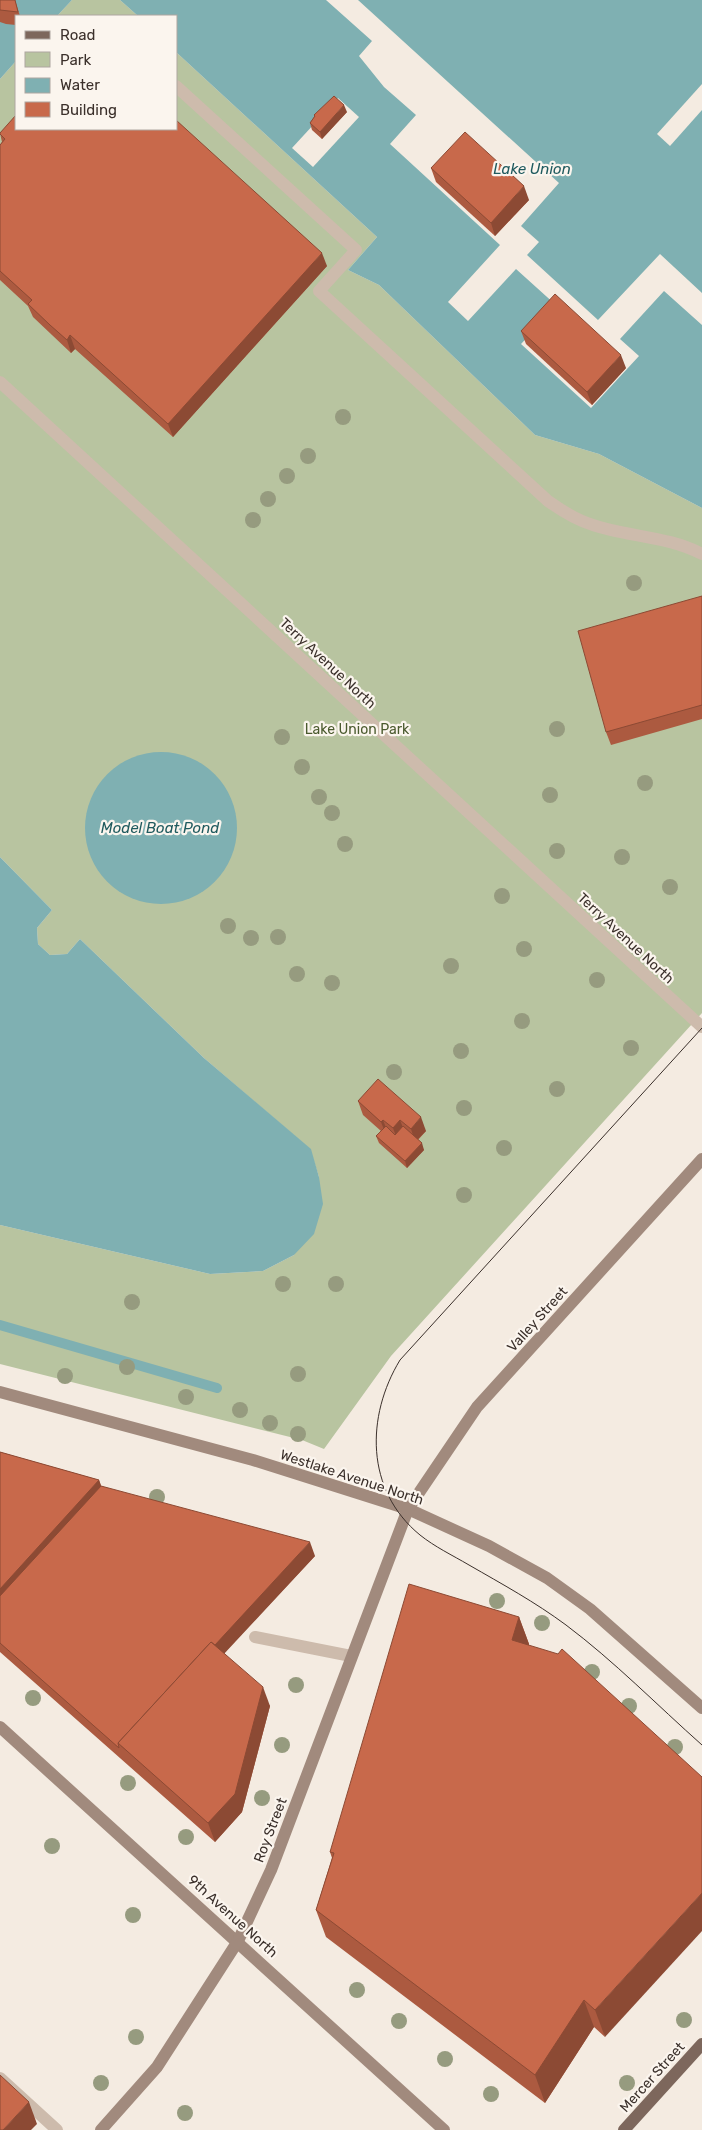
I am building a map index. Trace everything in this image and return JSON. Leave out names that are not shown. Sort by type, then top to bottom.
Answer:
[{"type":"main road","name":"Valley Street","points":[[408,1509],[477,1408],[702,1159]]},
{"type":"main road","name":"Westlake Avenue North","points":[[0,1392],[254,1460],[408,1509],[489,1546],[548,1578],[590,1609],[702,1708]]},
{"type":"main road","name":"Roy Street","points":[[101,2130],[157,2067],[238,1941],[271,1870],[408,1509]]},
{"type":"main road","name":"9th Avenue North","points":[[0,1727],[444,2130]]},
{"type":"main road","name":"Mercer Street","points":[[624,2130],[702,2044]]},
{"type":"street","points":[[178,88],[356,250],[319,291],[548,500],[578,519],[594,526],[633,535],[656,537],[702,554]]},
{"type":"street","name":"Terry Avenue North","points":[[0,382],[702,1027]]},
{"type":"street","points":[[256,1637],[351,1656]]},
{"type":"street","points":[[0,2078],[56,2130]]},
{"type":"green space","points":[[72,0],[120,0],[137,15],[58,15]]},
{"type":"green space","name":"Lake Union Park","points":[[178,54],[377,237],[348,270],[379,285],[535,435],[599,454],[702,508],[702,1013],[391,1356],[324,1449],[302,1440],[0,1364],[0,1225],[210,1274],[263,1271],[294,1255],[319,1177],[310,1149],[204,1058],[80,939],[67,954],[50,955],[38,944],[37,928],[52,910],[0,857],[0,79],[15,62],[15,130],[178,130]]},
{"type":"water","points":[[0,0],[72,0],[58,15],[15,15],[15,62],[0,79]]},
{"type":"water","name":"Lake Union","points":[[120,0],[702,0],[702,508],[599,454],[535,435],[379,285],[348,270],[377,237],[178,54],[178,15],[137,15]]},
{"type":"water","name":"Model Boat Pond","points":[[161,752],[176,753],[190,757],[215,774],[232,799],[236,813],[236,843],[232,857],[215,882],[190,899],[176,903],[161,904],[146,903],[132,899],[107,882],[90,857],[86,843],[85,828],[86,813],[90,799],[107,774],[132,757],[146,753]]},
{"type":"water","points":[[0,857],[52,910],[37,928],[38,944],[50,955],[67,954],[80,939],[204,1058],[311,1149],[319,1177],[323,1204],[314,1234],[294,1255],[263,1271],[210,1274],[0,1225]]},
{"type":"pier","points":[[326,0],[358,0],[559,183],[521,226],[539,242],[527,255],[598,320],[660,254],[702,293],[702,325],[664,291],[620,339],[639,356],[591,408],[521,344],[557,306],[516,269],[468,321],[448,302],[500,245],[390,144],[416,115],[384,87],[359,56],[372,41]]},
{"type":"pier","points":[[702,84],[702,110],[670,146],[657,134]]},
{"type":"pier","points":[[338,98],[359,117],[313,167],[292,148]]},
{"type":"building","points":[[0,0],[15,0],[18,12],[0,10]]},
{"type":"building","points":[[334,96],[344,105],[320,132],[310,123],[314,115]]},
{"type":"building","points":[[15,116],[15,130],[178,130],[178,122],[322,253],[168,424],[70,335],[67,340],[50,325],[28,304],[32,300],[0,271],[0,145],[5,139],[0,133]]},
{"type":"building","points":[[465,132],[524,186],[491,223],[431,168]]},
{"type":"building","points":[[555,294],[621,355],[587,392],[521,331]]},
{"type":"building","points":[[702,596],[702,705],[606,732],[578,631]]},
{"type":"building","points":[[378,1079],[421,1117],[411,1129],[400,1120],[393,1128],[383,1120],[381,1122],[358,1101]]},
{"type":"building","points":[[386,1126],[395,1135],[403,1126],[422,1143],[405,1161],[376,1136]]},
{"type":"building","points":[[0,1452],[99,1480],[0,1589]]},
{"type":"building","points":[[101,1486],[310,1542],[215,1645],[211,1642],[118,1743],[119,1748],[0,1643],[0,1596]]},
{"type":"building","points":[[409,1584],[519,1617],[512,1640],[558,1654],[562,1649],[702,1777],[702,1893],[595,2010],[584,2000],[535,2075],[316,1910],[334,1853],[330,1852]]},
{"type":"building","points":[[211,1642],[263,1687],[235,1794],[208,1823],[118,1743]]},
{"type":"building","points":[[0,2075],[29,2102],[3,2130],[0,2130]]},
{"type":"waterway","points":[[0,1325],[217,1388]]},
{"type":"tram line","points":[[702,1028],[400,1360],[389,1382],[381,1405],[377,1428],[377,1452],[381,1475],[389,1497],[402,1517],[420,1535],[506,1586],[566,1625],[618,1668],[702,1745]]}]
